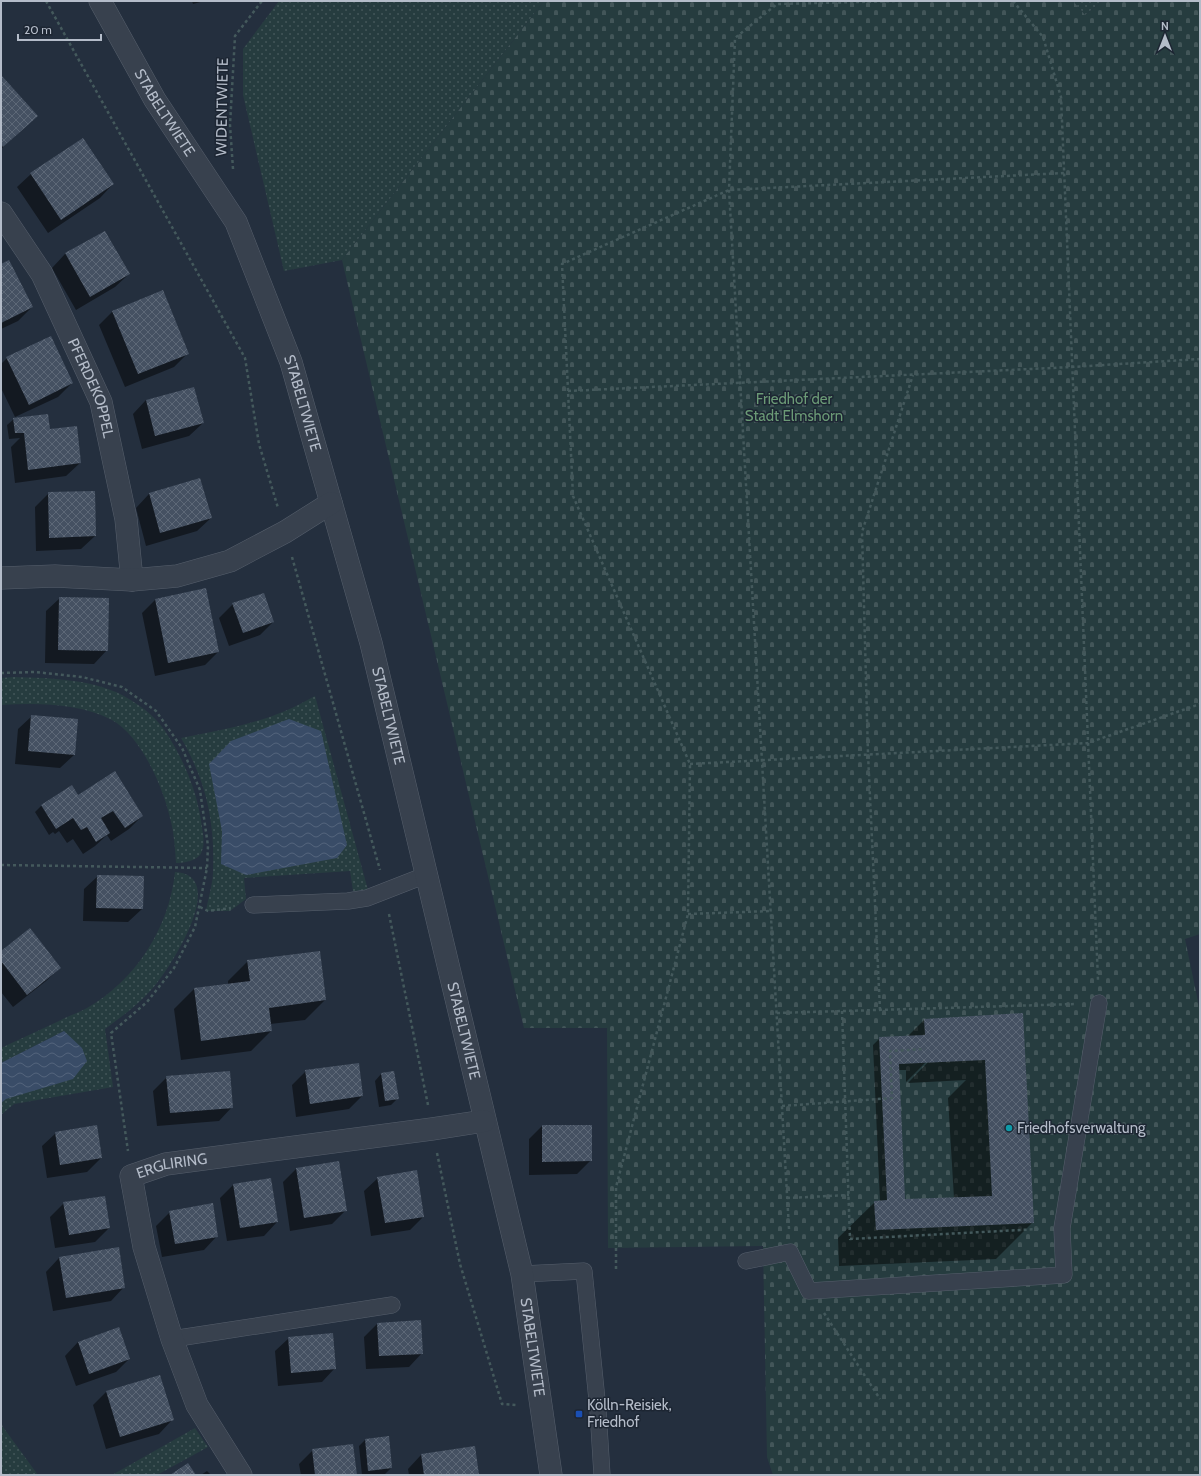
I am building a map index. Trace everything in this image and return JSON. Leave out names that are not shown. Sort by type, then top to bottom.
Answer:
[{"type":"street","name":"STABELTWIETE","points":[[100,1],[155,100],[236,222],[291,362],[371,643],[484,1121],[522,1274],[551,1475]]},
{"type":"street","name":"PFERDEKOPPEL","points":[[1,213],[42,274],[101,402],[126,519],[132,580]]},
{"type":"street","points":[[1,578],[55,576],[132,580],[177,576],[230,560],[285,532],[331,503]]},
{"type":"street","name":"ERGLIRING","points":[[241,1475],[198,1405],[172,1339],[144,1246],[131,1176],[166,1164],[484,1121]]},
{"type":"lane","points":[[253,905],[348,901],[367,898],[426,875]]},
{"type":"lane","points":[[746,1261],[790,1252],[809,1291],[1064,1275],[1062,1228],[1099,1003]]},
{"type":"lane","points":[[522,1274],[584,1271],[598,1410],[602,1475]]},
{"type":"lane","points":[[172,1339],[392,1305]]},
{"type":"path","points":[[46,1],[245,358],[259,444],[378,861],[460,1264],[502,1404],[540,1407]]},
{"type":"path","name":"WIDENTWIETE","points":[[233,170],[230,125],[235,36],[262,1]]},
{"type":"path","points":[[790,1252],[729,190],[735,38],[777,4],[900,1]]},
{"type":"path","points":[[777,1013],[1099,1003],[1061,97],[1043,37],[1013,1]]},
{"type":"path","points":[[616,1269],[616,1187],[688,914],[690,764],[573,496],[562,264],[729,190],[1064,173]]},
{"type":"path","points":[[568,391],[1072,367],[1200,358]]},
{"type":"path","points":[[880,1010],[868,754],[862,532],[913,374]]},
{"type":"path","points":[[1,673],[35,672],[82,677],[122,687],[156,711],[182,748],[200,790],[208,846],[207,868],[195,927],[174,968],[147,1002],[111,1033],[131,1176]]},
{"type":"path","points":[[690,764],[1088,743],[1200,704]]},
{"type":"path","points":[[1,865],[207,868]]},
{"type":"path","points":[[200,907],[208,911],[253,905]]},
{"type":"path","points":[[688,914],[771,911]]},
{"type":"path","points":[[842,1011],[850,1239],[1062,1228]]},
{"type":"path","points":[[782,1106],[892,1098],[890,1051],[925,1049]]},
{"type":"path","points":[[787,1198],[849,1195]]},
{"type":"path","points":[[809,1291],[880,1399]]},
{"type":"green space","points":[[279,1],[544,1],[342,260],[284,271],[243,95],[243,49]]},
{"type":"green space","name":"Friedhof der Stadt Elmshorn","points":[[544,1],[1073,1],[1085,15],[1103,1],[1200,1],[1200,934],[1185,939],[1200,1011],[1200,1475],[773,1475],[767,1457],[763,1246],[608,1248],[607,1028],[524,1028],[342,260]]},
{"type":"green space","points":[[1073,1],[1103,1],[1085,15]]},
{"type":"green space","points":[[14,677],[58,679],[103,687],[117,692],[129,699],[155,719],[174,745],[194,790],[204,839],[202,851],[198,857],[187,862],[176,863],[172,829],[162,792],[149,763],[141,750],[123,728],[112,720],[99,714],[72,707],[43,704],[1,705],[1,678]]},
{"type":"green space","points":[[315,696],[368,890],[353,891],[350,871],[244,878],[246,899],[230,911],[206,911],[213,876],[210,818],[203,786],[190,754],[181,738],[260,720],[289,709]]},
{"type":"green space","points":[[175,872],[191,877],[197,889],[197,905],[191,924],[182,944],[160,979],[141,1000],[105,1029],[113,1087],[14,1104],[1,1115],[1,1103],[64,1031],[1,1063],[1,1048],[87,1008],[121,983],[147,950],[157,932],[166,913],[172,893]]},
{"type":"green space","points":[[1,1422],[3,1427],[38,1475],[1,1475]]},
{"type":"green space","points":[[195,1428],[208,1447],[157,1475],[112,1475]]},
{"type":"water","points":[[289,719],[321,731],[347,845],[337,858],[246,875],[221,864],[222,831],[209,764],[231,741]]},
{"type":"water","points":[[64,1031],[82,1048],[87,1061],[73,1079],[6,1099],[1,1103],[1,1063]]},
{"type":"building","points":[[2,76],[38,116],[3,147],[1,144]]},
{"type":"building","points":[[83,138],[114,184],[61,220],[30,173]]},
{"type":"building","points":[[105,231],[130,274],[90,297],[65,253]]},
{"type":"building","points":[[9,260],[33,307],[1,323],[1,264]]},
{"type":"building","points":[[163,290],[189,354],[138,374],[112,311]]},
{"type":"building","points":[[51,336],[73,383],[29,405],[6,357]]},
{"type":"building","points":[[194,387],[204,423],[155,436],[146,400]]},
{"type":"building","points":[[48,414],[50,429],[77,426],[81,463],[28,470],[24,433],[15,433],[13,418]]},
{"type":"building","points":[[200,478],[212,518],[160,533],[149,493]]},
{"type":"building","points":[[95,491],[96,536],[49,538],[48,492]]},
{"type":"building","points":[[206,588],[219,652],[168,663],[155,599]]},
{"type":"building","points":[[264,593],[274,622],[243,633],[232,603]]},
{"type":"building","points":[[59,597],[109,598],[108,651],[58,650]]},
{"type":"building","points":[[31,715],[78,719],[75,755],[28,751]]},
{"type":"building","points":[[115,771],[143,816],[125,828],[113,811],[101,818],[110,833],[96,842],[87,827],[81,830],[73,818],[56,829],[41,805],[72,785],[78,795]]},
{"type":"building","points":[[97,875],[144,876],[143,909],[96,908]]},
{"type":"building","points":[[30,928],[61,968],[27,995],[1,961],[1,951]]},
{"type":"building","points":[[320,951],[326,1000],[269,1008],[272,1031],[201,1041],[194,988],[250,981],[247,960]]},
{"type":"building","points":[[1023,1013],[1034,1223],[876,1230],[874,1201],[887,1200],[879,1037],[925,1035],[924,1019]],"holes":[[[985,1060],[992,1196],[905,1199],[899,1064]]]},
{"type":"building","points":[[359,1063],[363,1096],[310,1104],[305,1070]]},
{"type":"building","points":[[230,1071],[233,1108],[170,1113],[166,1076]]},
{"type":"building","points":[[394,1071],[399,1099],[385,1101],[381,1073]]},
{"type":"building","points":[[97,1125],[102,1158],[60,1165],[55,1132]]},
{"type":"building","points":[[542,1125],[592,1125],[592,1161],[542,1162]]},
{"type":"building","points":[[339,1161],[347,1211],[304,1218],[296,1168]]},
{"type":"building","points":[[417,1170],[424,1217],[385,1223],[377,1177]]},
{"type":"building","points":[[271,1178],[278,1222],[240,1228],[233,1184]]},
{"type":"building","points":[[105,1196],[110,1228],[69,1235],[63,1202]]},
{"type":"building","points":[[213,1203],[218,1237],[175,1244],[169,1211]]},
{"type":"building","points":[[119,1247],[125,1288],[66,1298],[59,1257]]},
{"type":"building","points":[[421,1320],[423,1354],[379,1356],[377,1323]]},
{"type":"building","points":[[119,1327],[130,1359],[89,1374],[78,1342]]},
{"type":"building","points":[[333,1333],[336,1369],[291,1373],[288,1337]]},
{"type":"building","points":[[160,1375],[174,1420],[120,1437],[106,1391]]},
{"type":"building","points":[[389,1436],[392,1468],[368,1471],[365,1439]]},
{"type":"building","points":[[353,1444],[357,1475],[315,1475],[312,1449]]},
{"type":"building","points":[[475,1446],[479,1475],[424,1475],[421,1454]]},
{"type":"building","points":[[188,1463],[196,1475],[170,1475]]},
{"type":"place","name":"Friedhofsverwaltung","points":[[1009,1128]]},
{"type":"place","name":"Kölln-Reisiek, Friedhof","points":[[579,1414]]}]
